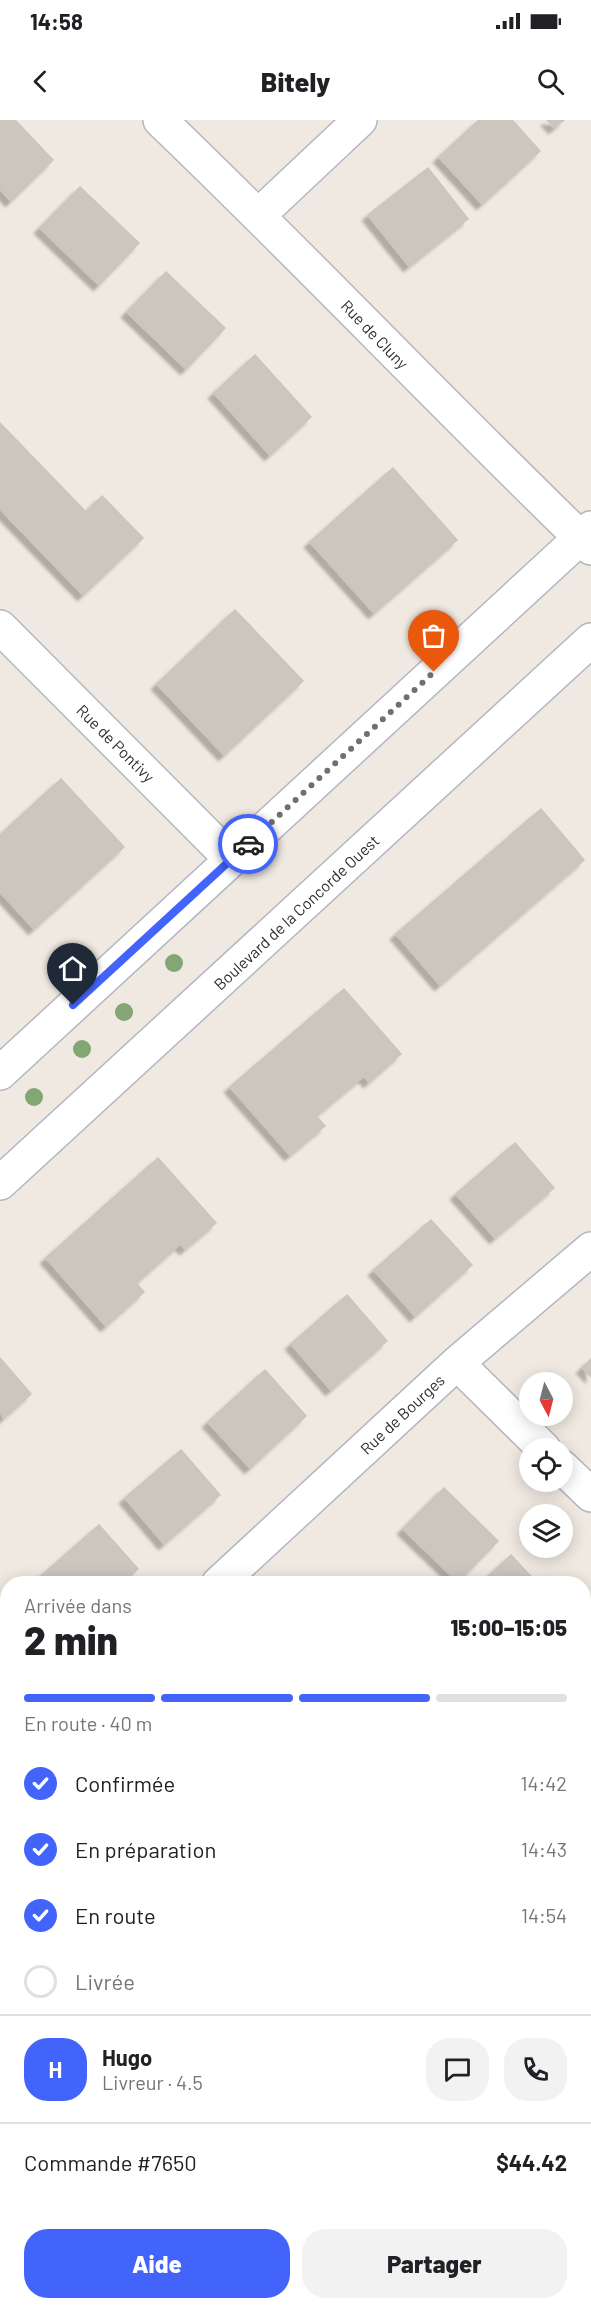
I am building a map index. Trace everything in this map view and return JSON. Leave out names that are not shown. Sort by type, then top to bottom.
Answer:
[{"type":"street","name":"Rue de Cluny","points":[[159,120],[259,215],[427,387],[587,538]]},
{"type":"street","points":[[259,215],[360,120]]},
{"type":"street","points":[[0,1072],[587,538]]},
{"type":"street","name":"Rue de Pontivy","points":[[0,627],[231,860]]},
{"type":"street","name":"Boulevard de la Concorde Ouest","points":[[0,1183],[591,640]]},
{"type":"street","name":"Rue de Bourges","points":[[227,1576],[458,1363],[591,1249]]},
{"type":"street","points":[[458,1363],[533,1438]]},
{"type":"street","points":[[573,1478],[591,1495]]},
{"type":"building","points":[[0,120],[15,120],[53,160],[11,201],[0,189]]},
{"type":"building","points":[[479,120],[512,120],[540,151],[482,204],[439,157]]},
{"type":"building","points":[[547,120],[564,120],[554,128]]},
{"type":"building","points":[[428,168],[468,219],[409,266],[368,215]]},
{"type":"building","points":[[80,187],[139,243],[99,285],[40,228]]},
{"type":"building","points":[[166,272],[225,328],[186,369],[127,312]]},
{"type":"building","points":[[255,355],[311,417],[270,455],[214,393]]},
{"type":"building","points":[[0,423],[86,512],[102,496],[143,538],[83,595],[0,509]]},
{"type":"building","points":[[393,468],[457,540],[374,613],[310,542]]},
{"type":"building","points":[[235,610],[303,681],[224,755],[157,684]]},
{"type":"building","points":[[61,779],[124,847],[34,929],[0,892],[0,835]]},
{"type":"building","points":[[541,809],[584,860],[440,985],[396,934]]},
{"type":"building","points":[[344,989],[401,1054],[369,1082],[364,1076],[316,1116],[325,1126],[290,1155],[230,1087]]},
{"type":"building","points":[[515,1143],[554,1188],[495,1238],[456,1194]]},
{"type":"building","points":[[158,1158],[216,1223],[185,1249],[180,1244],[136,1283],[144,1292],[106,1326],[46,1258]]},
{"type":"building","points":[[431,1220],[472,1265],[415,1316],[374,1270]]},
{"type":"building","points":[[347,1295],[387,1341],[331,1390],[291,1344]]},
{"type":"building","points":[[0,1358],[31,1394],[4,1418],[0,1412]]},
{"type":"building","points":[[591,1359],[591,1377],[582,1368]]},
{"type":"building","points":[[265,1370],[306,1416],[250,1468],[208,1422]]},
{"type":"building","points":[[181,1450],[220,1495],[164,1544],[125,1498]]},
{"type":"building","points":[[444,1488],[498,1541],[464,1576],[452,1576],[403,1529]]},
{"type":"building","points":[[99,1525],[138,1569],[130,1576],[42,1575]]},
{"type":"building","points":[[511,1555],[531,1576],[489,1576]]},
{"type":"way so far","points":[[248,844],[434,672]]},
{"type":"route","points":[[73,1005],[248,844]]}]
